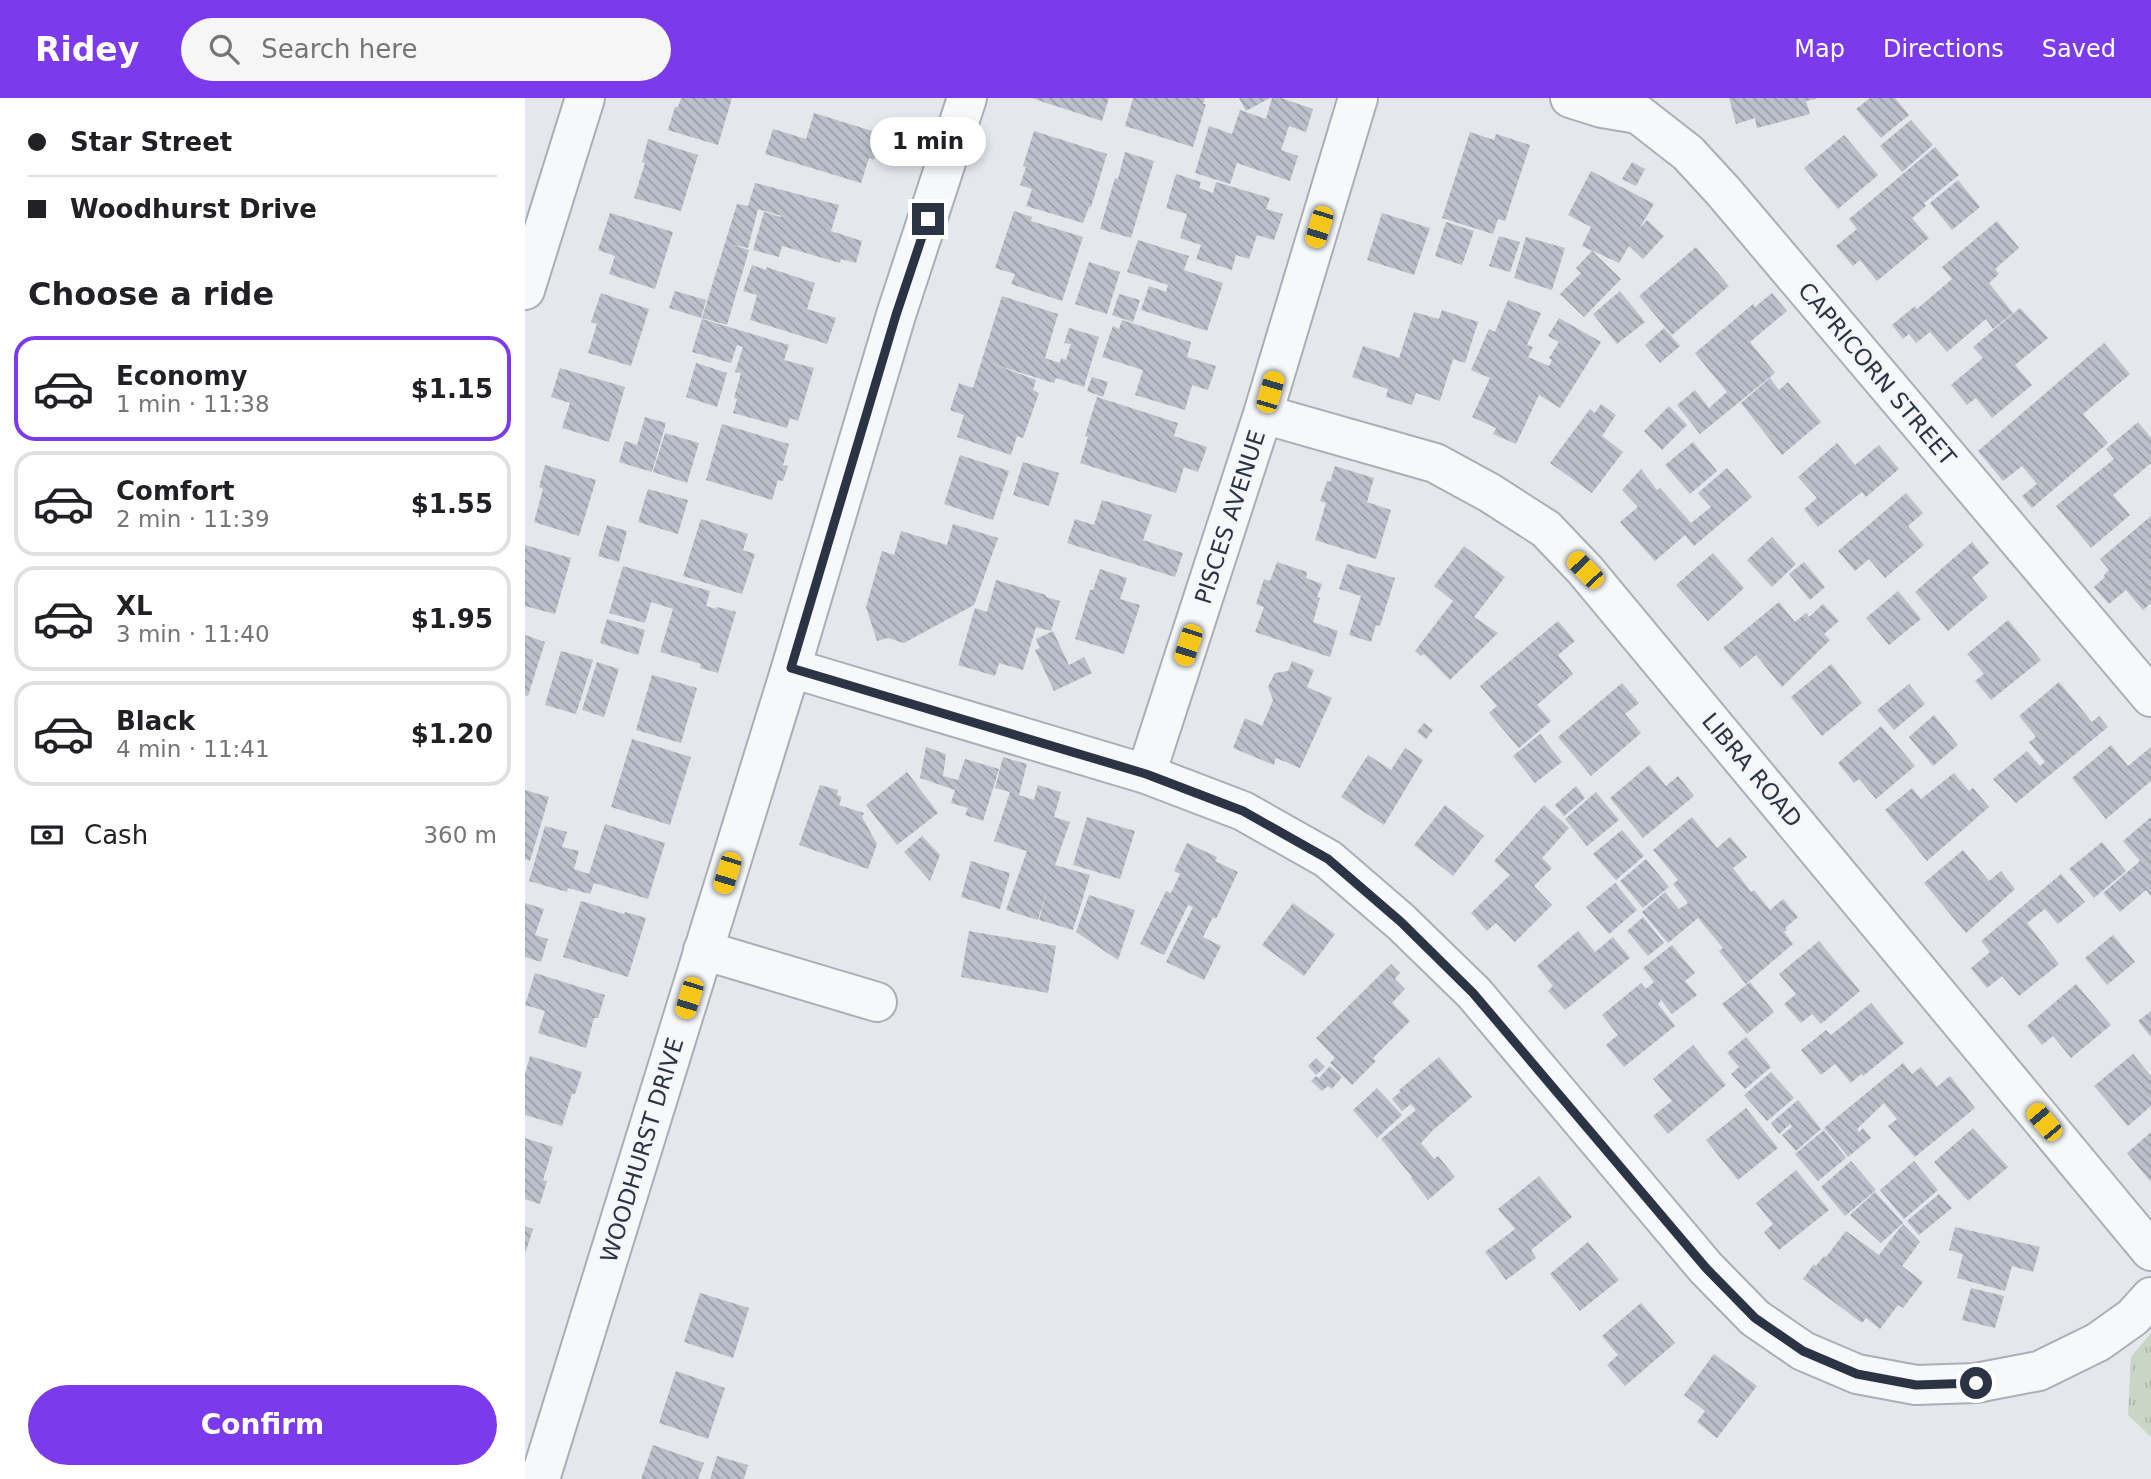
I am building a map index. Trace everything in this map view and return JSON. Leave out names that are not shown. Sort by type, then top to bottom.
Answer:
[{"type":"street","points":[[525,289],[585,98]]},
{"type":"street","name":"WOODHURST DRIVE","points":[[538,1458],[703,950],[791,668],[896,315],[967,98]]},
{"type":"street","name":"PISCES AVENUE","points":[[1146,774],[1263,414],[1358,98]]},
{"type":"street","name":"CAPRICORN STREET","points":[[1570,98],[1602,107],[1642,106],[1688,153],[2151,697]]},
{"type":"street","name":"LIBRA ROAD","points":[[1263,414],[1435,463],[1490,493],[1546,529],[1585,570],[2151,1251]]},
{"type":"street","points":[[791,668],[1146,774],[1243,811],[1328,859],[1401,922],[1473,993],[1706,1268],[1755,1318],[1803,1351],[1857,1374],[1916,1385],[1976,1383],[2039,1371],[2098,1342],[2133,1317],[2151,1297]]},
{"type":"street","points":[[703,950],[877,1002]]},
{"type":"green space","points":[[2151,1333],[2151,1437],[2128,1415],[2131,1357]]},
{"type":"building","points":[[681,98],[732,98],[718,145],[668,130],[675,107],[678,107]]},
{"type":"building","points":[[1031,98],[1109,98],[1102,121]]},
{"type":"building","points":[[1133,98],[1205,98],[1203,104],[1206,104],[1193,147],[1125,126]]},
{"type":"building","points":[[1239,98],[1270,98],[1246,111]]},
{"type":"building","points":[[1272,98],[1281,98],[1313,109],[1306,132],[1289,126],[1281,150],[1298,156],[1290,181],[1237,163],[1230,184],[1195,173],[1209,126],[1232,134],[1240,110],[1266,119]]},
{"type":"building","points":[[1729,98],[1816,99],[1806,101],[1810,114],[1757,128],[1755,118],[1736,124]]},
{"type":"building","points":[[1870,98],[1895,98],[1909,115],[1881,138],[1856,109]]},
{"type":"building","points":[[814,113],[882,134],[874,160],[869,158],[861,183],[765,154],[773,129],[806,139]]},
{"type":"building","points":[[1911,120],[1933,145],[1902,172],[1880,146]]},
{"type":"building","points":[[1034,131],[1107,154],[1091,207],[1083,223],[1026,206],[1032,189],[1020,185]]},
{"type":"building","points":[[1470,132],[1494,140],[1496,134],[1530,145],[1505,221],[1498,219],[1493,234],[1442,218]]},
{"type":"building","points":[[1844,135],[1878,175],[1838,209],[1804,168]]},
{"type":"building","points":[[648,139],[698,155],[681,211],[634,198],[645,163],[642,162]]},
{"type":"building","points":[[1935,147],[1959,175],[1924,203],[1926,206],[1912,218],[1929,238],[1877,281],[1860,260],[1853,266],[1836,246],[1857,229],[1849,219]]},
{"type":"building","points":[[1125,152],[1154,161],[1131,238],[1100,229]]},
{"type":"building","points":[[1632,162],[1645,169],[1636,186],[1622,179]]},
{"type":"building","points":[[1591,171],[1654,204],[1639,229],[1647,220],[1664,236],[1643,259],[1629,246],[1619,263],[1582,246],[1591,227],[1568,215]]},
{"type":"building","points":[[1176,174],[1201,182],[1199,188],[1213,193],[1216,182],[1270,198],[1266,209],[1283,214],[1274,240],[1257,235],[1249,259],[1236,255],[1232,270],[1196,259],[1201,245],[1180,238],[1187,214],[1166,208]]},
{"type":"building","points":[[1958,180],[1980,207],[1952,230],[1930,203]]},
{"type":"building","points":[[755,183],[839,205],[831,231],[862,241],[856,263],[841,259],[840,263],[782,246],[779,257],[753,250],[764,212],[782,216],[758,209],[748,248],[729,244],[749,250],[727,325],[702,318],[737,204],[748,206]]},
{"type":"building","points":[[1014,211],[1032,217],[1031,221],[1083,237],[1062,301],[1011,284],[1015,274],[995,268]]},
{"type":"building","points":[[610,213],[673,232],[655,289],[609,274],[615,256],[598,250]]},
{"type":"building","points":[[1382,213],[1430,228],[1414,275],[1367,260]]},
{"type":"building","points":[[1997,221],[2019,248],[1995,269],[1999,274],[1989,283],[2013,313],[1993,329],[1986,319],[1947,352],[1930,332],[1916,343],[1909,334],[1903,339],[1892,325],[1915,306],[1917,309],[1952,279],[1942,267]]},
{"type":"building","points":[[1446,222],[1474,231],[1462,265],[1435,256]]},
{"type":"building","points":[[1499,236],[1520,242],[1510,272],[1489,266]]},
{"type":"building","points":[[1526,237],[1565,248],[1552,290],[1514,278]]},
{"type":"building","points":[[1138,240],[1189,256],[1184,270],[1223,283],[1207,331],[1141,310],[1149,286],[1166,292],[1168,285],[1127,272]]},
{"type":"building","points":[[1696,247],[1729,286],[1672,335],[1639,296]]},
{"type":"building","points":[[1592,251],[1621,279],[1584,317],[1560,294],[1581,273],[1576,268]]},
{"type":"building","points":[[1089,262],[1120,272],[1107,314],[1075,304]]},
{"type":"building","points":[[752,265],[815,283],[807,309],[836,318],[827,344],[750,320],[757,295],[743,291]]},
{"type":"building","points":[[675,291],[706,300],[701,318],[669,308]]},
{"type":"building","points":[[1620,291],[1645,322],[1617,344],[1593,314]]},
{"type":"building","points":[[601,293],[649,309],[631,366],[588,353],[597,324],[591,322]]},
{"type":"building","points":[[1772,293],[1787,311],[1750,342],[1775,373],[1700,434],[1677,405],[1695,390],[1709,408],[1727,392],[1695,353],[1753,304],[1755,307]]},
{"type":"building","points":[[1119,294],[1140,300],[1133,322],[1112,315]]},
{"type":"building","points":[[1002,296],[1058,314],[1045,358],[1060,363],[1061,358],[1066,360],[1071,344],[1064,343],[1069,328],[1099,337],[1084,387],[1056,378],[1054,383],[990,363],[1036,380],[1033,390],[1039,393],[1023,438],[1017,436],[1011,455],[957,437],[964,415],[950,410],[959,383],[973,388]]},
{"type":"building","points":[[1508,300],[1541,313],[1527,345],[1533,347],[1528,357],[1549,366],[1552,360],[1549,358],[1559,342],[1548,336],[1559,318],[1601,342],[1560,408],[1539,395],[1516,444],[1493,434],[1496,428],[1472,417],[1490,378],[1471,370],[1489,329],[1495,332]]},
{"type":"building","points":[[2020,308],[2048,338],[2015,365],[2032,385],[1992,418],[1976,398],[1967,405],[1951,385],[1983,358],[1973,347]]},
{"type":"building","points":[[1442,310],[1478,322],[1465,363],[1453,359],[1440,401],[1416,393],[1412,405],[1386,397],[1388,389],[1352,377],[1363,346],[1399,358],[1414,312],[1439,319]]},
{"type":"building","points":[[702,319],[789,345],[784,360],[814,368],[798,421],[790,418],[787,428],[733,413],[741,373],[735,372],[743,347],[737,345],[731,363],[692,352]]},
{"type":"building","points":[[1122,320],[1191,342],[1187,357],[1216,366],[1208,390],[1192,385],[1185,410],[1135,395],[1143,370],[1102,357],[1113,326],[1119,329]]},
{"type":"building","points":[[1664,328],[1680,346],[1660,363],[1645,345]]},
{"type":"building","points":[[2104,343],[2130,374],[2083,414],[2108,443],[2032,508],[2022,496],[2037,484],[2022,466],[2003,481],[1978,451]]},
{"type":"building","points":[[696,363],[727,373],[717,407],[686,397]]},
{"type":"building","points":[[560,368],[625,387],[609,442],[562,428],[570,403],[551,397]]},
{"type":"building","points":[[1092,377],[1108,382],[1103,397],[1087,391]]},
{"type":"building","points":[[1770,378],[1779,390],[1788,382],[1821,422],[1782,455],[1741,403]]},
{"type":"building","points":[[1097,397],[1178,423],[1174,436],[1207,447],[1198,472],[1184,467],[1176,493],[1080,463]]},
{"type":"building","points":[[1601,404],[1616,415],[1602,436],[1623,452],[1592,493],[1550,463],[1590,409],[1595,413]]},
{"type":"building","points":[[1669,406],[1687,425],[1662,450],[1644,431]]},
{"type":"building","points":[[645,417],[666,423],[652,472],[619,462],[625,441],[637,445]]},
{"type":"building","points":[[2138,422],[2151,438],[2151,463],[2113,495],[2130,515],[2091,548],[2056,506],[2114,459],[2106,449]]},
{"type":"building","points":[[722,424],[789,444],[783,465],[788,466],[783,481],[778,480],[772,500],[706,480]]},
{"type":"building","points":[[665,433],[699,443],[687,483],[653,472]]},
{"type":"building","points":[[1693,442],[1717,471],[1690,494],[1665,465]]},
{"type":"building","points":[[1837,443],[1855,465],[1879,445],[1899,469],[1866,497],[1862,492],[1818,527],[1804,509],[1817,498],[1798,477]]},
{"type":"building","points":[[960,455],[1009,471],[993,520],[944,504]]},
{"type":"building","points":[[1023,462],[1059,473],[1049,506],[1013,495]]},
{"type":"building","points":[[545,465],[596,480],[579,536],[534,522],[543,489],[539,487]]},
{"type":"building","points":[[1335,466],[1374,478],[1367,502],[1391,510],[1376,559],[1315,540],[1326,503],[1320,501]]},
{"type":"building","points":[[1727,468],[1752,497],[1694,546],[1685,535],[1655,561],[1620,522],[1638,507],[1622,490],[1641,469],[1657,490],[1660,488],[1691,523],[1711,507],[1698,493]]},
{"type":"building","points":[[648,489],[688,500],[678,534],[638,522]]},
{"type":"building","points":[[1906,493],[1923,513],[1908,526],[1924,545],[1885,578],[1869,559],[1855,571],[1838,551]]},
{"type":"building","points":[[1102,500],[1152,515],[1143,540],[1183,553],[1175,577],[1067,543],[1075,519],[1094,525]]},
{"type":"building","points":[[2151,516],[2151,603],[2143,610],[2126,590],[2109,604],[2094,587],[2109,570],[2100,559]]},
{"type":"building","points":[[701,519],[748,534],[743,550],[755,554],[742,594],[683,576]]},
{"type":"building","points":[[953,524],[998,538],[974,605],[904,643],[888,638],[877,641],[866,607],[882,551],[894,555],[901,531],[947,545]]},
{"type":"building","points":[[607,525],[627,531],[619,562],[598,556]]},
{"type":"building","points":[[1772,537],[1796,564],[1772,587],[1747,560]]},
{"type":"building","points":[[1972,542],[1989,563],[1972,578],[1988,597],[1948,631],[1915,592]]},
{"type":"building","points":[[525,545],[571,558],[555,614],[525,606]]},
{"type":"building","points":[[1464,546],[1505,577],[1474,617],[1498,633],[1450,680],[1424,654],[1421,656],[1415,651],[1453,601],[1434,586]]},
{"type":"building","points":[[1713,553],[1744,588],[1708,621],[1676,585]]},
{"type":"building","points":[[1277,562],[1307,572],[1306,578],[1322,584],[1313,622],[1338,631],[1330,657],[1255,632],[1264,607],[1256,604],[1264,579],[1270,581]]},
{"type":"building","points":[[1804,562],[1825,587],[1810,600],[1789,574]]},
{"type":"building","points":[[1347,564],[1395,578],[1380,626],[1376,625],[1371,642],[1349,635],[1361,596],[1339,589]]},
{"type":"building","points":[[623,566],[710,591],[706,606],[736,612],[718,673],[700,668],[701,664],[660,652],[673,609],[651,602],[645,623],[609,613]]},
{"type":"building","points":[[1100,569],[1127,578],[1120,599],[1140,605],[1124,654],[1075,639],[1090,590],[1093,590]]},
{"type":"building","points":[[996,580],[1060,601],[1051,631],[1036,627],[1023,670],[999,663],[995,676],[958,665],[975,608],[987,612]]},
{"type":"building","points":[[1898,591],[1921,619],[1889,645],[1866,618]]},
{"type":"building","points":[[1779,602],[1795,622],[1806,613],[1809,617],[1823,604],[1839,621],[1824,634],[1830,640],[1782,687],[1756,655],[1740,668],[1723,648]]},
{"type":"building","points":[[607,619],[645,630],[638,655],[600,643]]},
{"type":"building","points":[[2008,620],[2041,660],[1991,700],[1975,681],[1984,674],[1967,654]]},
{"type":"building","points":[[1558,621],[1575,641],[1558,655],[1573,674],[1537,705],[1551,721],[1519,748],[1489,713],[1497,706],[1480,686]]},
{"type":"building","points":[[1053,631],[1069,665],[1084,657],[1092,673],[1054,691],[1035,650],[1040,648],[1036,639]]},
{"type":"building","points":[[525,635],[545,642],[528,696],[525,695]]},
{"type":"building","points":[[561,651],[593,660],[576,714],[545,705]]},
{"type":"building","points":[[1292,661],[1314,670],[1307,687],[1332,698],[1300,768],[1276,758],[1274,765],[1233,748],[1245,718],[1262,726],[1273,700],[1268,687],[1275,673],[1288,671]]},
{"type":"building","points":[[597,662],[619,669],[604,717],[582,710]]},
{"type":"building","points":[[1831,664],[1862,703],[1822,736],[1791,697]]},
{"type":"building","points":[[652,675],[697,688],[681,743],[636,730]]},
{"type":"building","points":[[2059,682],[2092,722],[2099,716],[2108,727],[2016,803],[1993,779],[2027,751],[2040,766],[2045,762],[2029,742],[2036,737],[2019,716]]},
{"type":"building","points":[[1622,683],[1639,703],[1625,714],[1641,733],[1591,776],[1558,737]]},
{"type":"building","points":[[1909,684],[1925,704],[1894,730],[1877,710]]},
{"type":"building","points":[[1934,715],[1958,745],[1933,766],[1909,737]]},
{"type":"building","points":[[1424,723],[1433,730],[1426,739],[1417,732]]},
{"type":"building","points":[[1881,726],[1915,766],[1876,799],[1859,779],[1854,783],[1838,763]]},
{"type":"building","points":[[1540,734],[1562,762],[1535,783],[1513,756]]},
{"type":"building","points":[[632,739],[691,757],[670,825],[611,807]]},
{"type":"building","points":[[2111,745],[2128,766],[2151,747],[2151,781],[2106,819],[2072,778]]},
{"type":"building","points":[[926,747],[946,754],[943,776],[958,780],[965,759],[999,769],[983,821],[965,815],[968,808],[951,803],[955,790],[920,778]]},
{"type":"building","points":[[1405,748],[1423,760],[1384,825],[1341,797],[1368,755],[1391,770]]},
{"type":"building","points":[[1003,757],[1027,764],[1019,795],[1034,800],[1038,785],[1061,792],[1054,817],[1070,822],[1055,865],[1090,875],[1073,930],[1039,920],[1048,887],[1038,920],[1006,910],[1027,851],[994,841],[1010,792],[995,788]]},
{"type":"building","points":[[1649,765],[1666,786],[1678,776],[1694,796],[1643,838],[1610,798]]},
{"type":"building","points":[[907,772],[938,813],[897,845],[866,805]]},
{"type":"building","points":[[1954,773],[1969,791],[1973,788],[1989,807],[1927,861],[1885,810],[1912,788],[1921,799]]},
{"type":"building","points":[[820,785],[838,790],[837,795],[842,797],[839,805],[864,813],[862,817],[877,844],[868,869],[799,845]]},
{"type":"building","points":[[1576,786],[1585,798],[1564,816],[1555,805]]},
{"type":"building","points":[[525,790],[549,797],[530,861],[525,859]]},
{"type":"building","points":[[1596,792],[1619,820],[1587,846],[1565,819]]},
{"type":"building","points":[[1445,805],[1484,836],[1453,876],[1414,845]]},
{"type":"building","points":[[1544,805],[1569,828],[1542,858],[1552,868],[1534,886],[1552,905],[1515,942],[1496,923],[1487,931],[1471,913],[1510,875],[1494,861]]},
{"type":"building","points":[[1087,817],[1135,831],[1120,879],[1073,865]]},
{"type":"building","points":[[1692,817],[1717,848],[1730,837],[1747,857],[1733,868],[1751,892],[1754,890],[1770,910],[1783,899],[1798,917],[1784,932],[1793,944],[1746,984],[1719,951],[1723,948],[1698,918],[1668,943],[1642,912],[1665,892],[1679,909],[1688,903],[1673,884],[1678,880],[1653,850]]},
{"type":"building","points":[[2151,817],[2151,896],[2146,890],[2120,912],[2103,893],[2140,861],[2123,841]]},
{"type":"building","points":[[605,824],[665,843],[648,899],[594,883],[590,894],[568,888],[567,892],[529,881],[545,826],[567,832],[562,847],[579,851],[574,869],[589,874]]},
{"type":"building","points":[[1622,830],[1644,856],[1616,880],[1593,854]]},
{"type":"building","points":[[922,836],[940,855],[930,881],[904,852]]},
{"type":"building","points":[[2102,842],[2126,871],[2094,898],[2069,869]]},
{"type":"building","points":[[1187,843],[1217,857],[1215,861],[1238,872],[1216,919],[1213,917],[1203,937],[1221,946],[1204,980],[1166,962],[1193,907],[1188,905],[1164,955],[1140,944],[1166,891],[1171,893],[1180,874],[1174,871]]},
{"type":"building","points":[[1963,850],[1989,881],[2001,871],[2015,889],[1966,933],[1924,883]]},
{"type":"building","points":[[1646,859],[1669,887],[1643,908],[1620,881]]},
{"type":"building","points":[[971,861],[1010,873],[1000,909],[961,897]]},
{"type":"building","points":[[2061,874],[2085,902],[2058,924],[2045,909],[2027,923],[2059,964],[2019,996],[2002,976],[1987,988],[1971,968],[1990,952],[1981,941]]},
{"type":"building","points":[[1615,883],[1637,910],[1609,934],[1586,907]]},
{"type":"building","points":[[1089,895],[1135,910],[1118,960],[1076,932]]},
{"type":"building","points":[[581,901],[646,918],[628,977],[563,957]]},
{"type":"building","points":[[525,903],[544,909],[535,935],[548,939],[541,962],[525,957]]},
{"type":"building","points":[[1293,903],[1335,934],[1304,976],[1262,945]]},
{"type":"building","points":[[1643,917],[1664,943],[1648,956],[1627,931]]},
{"type":"building","points":[[969,931],[1056,946],[1048,993],[961,977]]},
{"type":"building","points":[[1578,931],[1595,952],[1613,937],[1630,958],[1565,1010],[1548,991],[1553,986],[1537,966]]},
{"type":"building","points":[[2113,935],[2135,962],[2107,985],[2085,958]]},
{"type":"building","points":[[1819,941],[1860,991],[1821,1024],[1812,1014],[1801,1023],[1784,1004],[1796,994],[1779,974]]},
{"type":"building","points":[[1672,945],[1695,973],[1685,981],[1697,995],[1672,1014],[1661,1000],[1658,1004],[1675,1026],[1624,1067],[1606,1045],[1618,1035],[1602,1015],[1641,983],[1646,989],[1654,982],[1643,968]]},
{"type":"building","points":[[1391,964],[1400,973],[1395,979],[1405,989],[1392,1003],[1410,1021],[1373,1058],[1376,1061],[1352,1085],[1330,1063],[1335,1058],[1316,1038]]},
{"type":"building","points":[[535,973],[605,995],[598,1018],[594,1018],[586,1048],[538,1033],[545,1011],[525,1005]]},
{"type":"building","points":[[1750,982],[1774,1012],[1747,1034],[1722,1004]]},
{"type":"building","points":[[2076,984],[2111,1025],[2071,1058],[2053,1036],[2042,1045],[2027,1026]]},
{"type":"building","points":[[1871,1003],[1904,1043],[1851,1083],[1835,1064],[1821,1075],[1801,1050],[1826,1030],[1831,1035]]},
{"type":"building","points":[[2151,1011],[2151,1037],[2138,1021]]},
{"type":"building","points":[[1746,1037],[1771,1067],[1745,1089],[1731,1074],[1739,1067],[1727,1053]]},
{"type":"building","points":[[1693,1045],[1726,1085],[1668,1134],[1653,1116],[1672,1101],[1653,1079]]},
{"type":"building","points":[[2133,1054],[2151,1076],[2151,1106],[2128,1126],[2094,1086]]},
{"type":"building","points":[[530,1056],[582,1072],[562,1126],[525,1115],[525,1074]]},
{"type":"building","points":[[1439,1057],[1472,1097],[1421,1143],[1434,1159],[1438,1156],[1455,1177],[1428,1200],[1381,1139],[1416,1110],[1411,1104],[1402,1111],[1392,1099]]},
{"type":"building","points":[[1316,1058],[1325,1067],[1316,1075],[1308,1066]]},
{"type":"building","points":[[1903,1063],[1912,1074],[1921,1067],[1937,1087],[1950,1076],[1975,1108],[1915,1157],[1888,1126],[1897,1119],[1884,1103],[1857,1129],[1859,1132],[1863,1128],[1871,1138],[1848,1157],[1824,1128]]},
{"type":"building","points":[[1330,1066],[1342,1077],[1332,1089],[1328,1086],[1322,1091],[1311,1081],[1316,1076],[1321,1080],[1319,1078]]},
{"type":"building","points":[[1771,1072],[1794,1098],[1767,1121],[1744,1095]]},
{"type":"building","points":[[1377,1088],[1402,1115],[1377,1138],[1353,1110]]},
{"type":"building","points":[[1798,1100],[1821,1129],[1796,1151],[1782,1135],[1792,1127],[1790,1124],[1779,1134],[1771,1123]]},
{"type":"building","points":[[1746,1108],[1778,1148],[1738,1180],[1706,1140]]},
{"type":"building","points":[[1973,1128],[2008,1167],[1968,1201],[1934,1162]]},
{"type":"building","points":[[1824,1130],[1846,1158],[1818,1181],[1795,1154]]},
{"type":"building","points":[[2151,1132],[2151,1182],[2127,1153]]},
{"type":"building","points":[[525,1138],[553,1147],[543,1180],[547,1181],[540,1204],[525,1199]]},
{"type":"building","points":[[1851,1161],[1876,1190],[1845,1216],[1821,1187]]},
{"type":"building","points":[[1914,1161],[1938,1190],[1904,1219],[1880,1190]]},
{"type":"building","points":[[1796,1170],[1829,1210],[1779,1250],[1764,1232],[1773,1224],[1756,1203]]},
{"type":"building","points":[[1539,1176],[1572,1217],[1531,1250],[1536,1258],[1506,1280],[1485,1252],[1515,1229],[1498,1209]]},
{"type":"building","points":[[1875,1192],[1903,1223],[1881,1243],[1850,1215]]},
{"type":"building","points":[[1939,1194],[1952,1208],[1919,1235],[1907,1221]]},
{"type":"building","points":[[1903,1224],[1920,1242],[1902,1266],[1923,1282],[1903,1308],[1898,1305],[1880,1329],[1866,1318],[1862,1323],[1803,1279],[1814,1264],[1816,1266],[1826,1257],[1846,1231],[1879,1255]]},
{"type":"building","points":[[525,1226],[533,1229],[526,1251],[525,1251]]},
{"type":"building","points":[[1955,1227],[2040,1247],[2033,1272],[2012,1266],[2005,1291],[1957,1278],[1963,1254],[1949,1250]]},
{"type":"building","points":[[1588,1242],[1619,1280],[1580,1311],[1550,1274]]},
{"type":"building","points":[[1971,1288],[2004,1296],[1995,1328],[1962,1320]]},
{"type":"building","points":[[700,1293],[749,1308],[733,1358],[684,1342]]},
{"type":"building","points":[[1641,1303],[1675,1343],[1625,1386],[1607,1365],[1618,1355],[1602,1336]]},
{"type":"building","points":[[1714,1354],[1757,1386],[1717,1438],[1697,1422],[1705,1411],[1684,1395]]},
{"type":"building","points":[[676,1371],[725,1388],[708,1439],[659,1423]]},
{"type":"building","points":[[653,1445],[704,1463],[698,1479],[641,1479]]},
{"type":"building","points":[[717,1456],[748,1465],[744,1479],[710,1479]]},
{"type":"route","points":[[928,219],[896,315],[791,668],[1146,774],[1243,811],[1328,859],[1401,922],[1473,993],[1706,1268],[1755,1318],[1803,1351],[1857,1374],[1916,1385],[1976,1383]]}]
